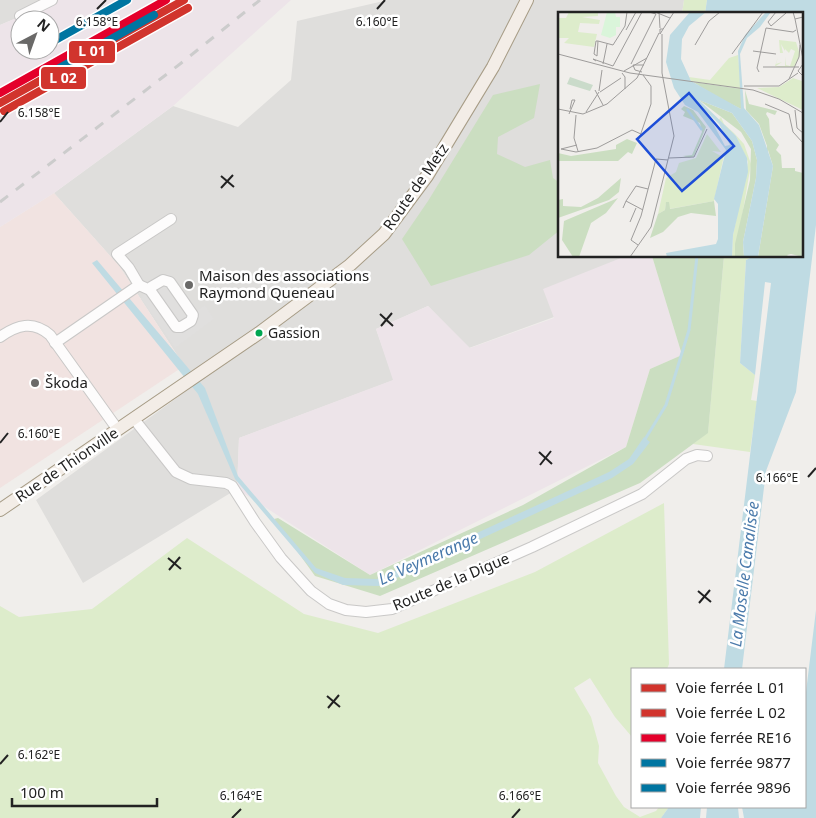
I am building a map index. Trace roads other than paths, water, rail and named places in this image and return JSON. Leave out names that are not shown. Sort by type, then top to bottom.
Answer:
[{"type":"main road","name":"Route de Metz","points":[[134,419],[350,266],[384,234],[427,176],[492,67],[527,0]]},
{"type":"main road","name":"Rue de Thionville","points":[[0,510],[134,419]]},
{"type":"street","points":[[32,10],[52,0]]},
{"type":"street","points":[[150,290],[151,287],[163,280],[170,282],[193,315],[191,321],[181,327],[176,327],[150,290],[140,284],[117,254],[171,220]]},
{"type":"street","points":[[55,343],[140,284]]},
{"type":"street","points":[[0,336],[20,326],[33,325],[42,329],[55,343],[118,430]]},
{"type":"street","name":"Route de la Digue","points":[[134,419],[176,472],[191,479],[226,483],[232,486],[281,558],[311,591],[329,604],[346,610],[366,612],[392,610],[532,547],[642,494],[686,459],[697,455],[707,456]]},
{"type":"water","name":"La Moselle Canalisée","points":[[707,0],[816,0],[816,225],[796,392],[766,471],[742,668],[724,668],[771,283],[765,282],[755,375],[740,363],[746,260],[750,258],[804,258],[804,12],[705,12]]},
{"type":"water","points":[[97,260],[205,388],[238,476],[316,568],[345,578],[377,579],[609,472],[629,459],[644,437],[650,442],[633,464],[612,478],[379,586],[343,585],[315,573],[235,479],[198,394],[92,263]]},
{"type":"water","points":[[816,610],[816,818],[744,818],[742,808],[806,808],[806,692]]},
{"type":"water","points":[[668,808],[701,808],[700,818],[661,818]]},
{"type":"water","points":[[707,808],[738,808],[739,818],[706,818]]},
{"type":"waterway","name":"Le Veymerange","points":[[644,441],[666,405],[689,330],[697,258]]},
{"type":"railway","points":[[0,202],[260,0]]},
{"type":"rail line","name":"9877","points":[[60,37],[127,0]]},
{"type":"rail line","name":"RE16","points":[[0,93],[166,0]]},
{"type":"rail line","name":"9896","points":[[54,71],[154,15]]},
{"type":"place","name":"Maison des associations Raymond Queneau","points":[[189,285]]},
{"type":"place","name":"Gassion","points":[[259,333]]},
{"type":"place","name":"Škoda","points":[[35,383]]}]
